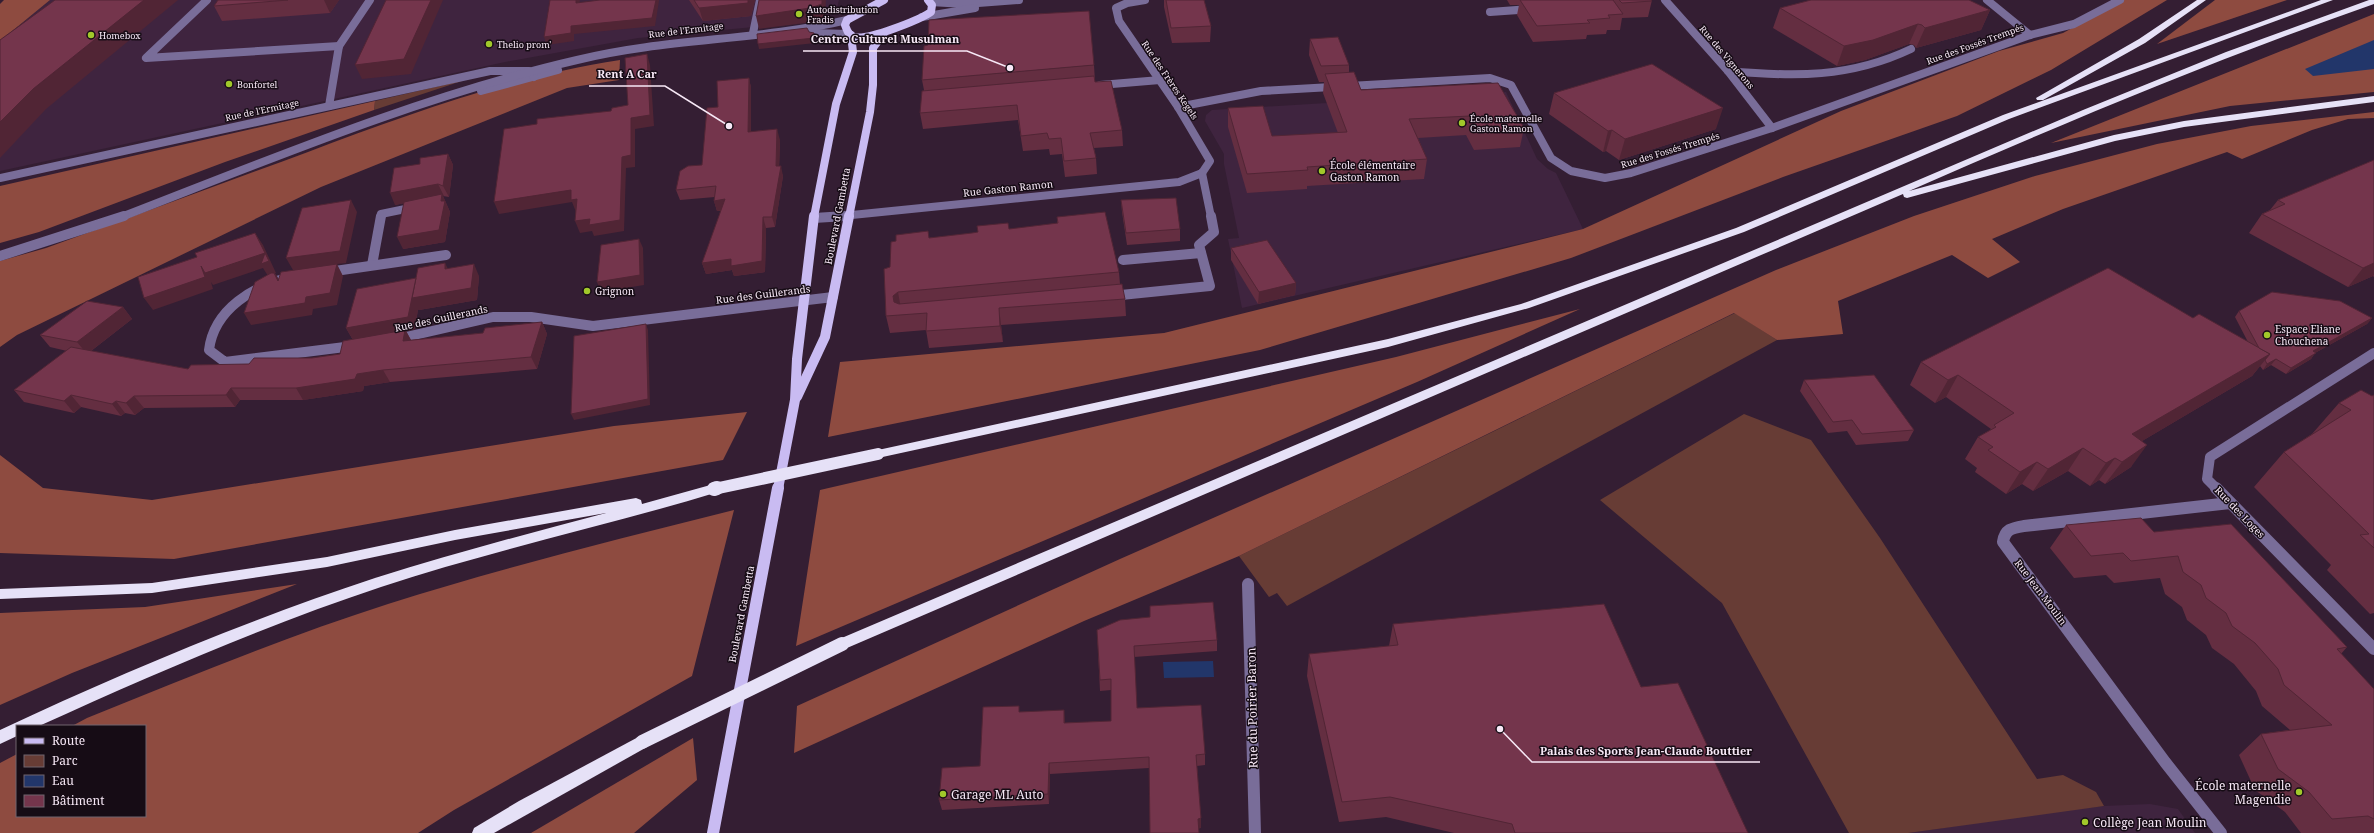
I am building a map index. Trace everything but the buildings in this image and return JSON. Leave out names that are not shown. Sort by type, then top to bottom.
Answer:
[{"type":"highway","points":[[2006,117],[2142,41],[2202,0]]},
{"type":"highway","points":[[0,594],[20,595],[167,586],[327,562],[455,535],[714,489],[1356,350],[1525,306],[1622,273],[1740,230],[2006,117],[2329,0]]},
{"type":"highway","points":[[480,833],[525,806],[642,742],[842,644],[1869,205],[2044,127],[2208,62],[2374,1]]},
{"type":"highway","points":[[1869,205],[2114,138],[2236,116],[2374,99]]},
{"type":"highway","points":[[26,725],[254,628],[378,583],[714,489]]},
{"type":"highway","points":[[0,737],[16,729]]},
{"type":"main road","points":[[847,20],[873,3],[884,0]]},
{"type":"main road","points":[[850,34],[865,37],[884,33],[922,17],[933,9],[929,1]]},
{"type":"main road","name":"Boulevard Gambetta","points":[[714,833],[795,400],[797,359],[806,300],[814,218],[836,104],[853,52],[850,34],[845,28],[847,20]]},
{"type":"main road","name":"Boulevard Gambetta","points":[[795,400],[825,337],[851,216],[870,106],[873,48],[884,33]]},
{"type":"street","points":[[207,0],[146,58],[339,46]]},
{"type":"street","points":[[329,106],[339,46],[370,0]]},
{"type":"street","points":[[753,33],[760,0]]},
{"type":"street","points":[[922,17],[1018,0]]},
{"type":"street","name":"Rue des Frères Kegels","points":[[1145,0],[1128,3],[1116,8],[1119,21],[1178,106],[1210,161],[1202,172]]},
{"type":"street","name":"Rue des Vignerons","points":[[1665,0],[1728,70],[1772,128]]},
{"type":"street","points":[[1987,0],[2030,35]]},
{"type":"street","name":"Rue des Fossés Trempés","points":[[1178,106],[1261,92],[1490,78],[1512,85],[1551,158],[1571,171],[1605,178],[1630,173],[1772,128],[2030,35],[2074,24],[2120,0]]},
{"type":"street","points":[[929,1],[1004,3]]},
{"type":"street","points":[[1490,12],[1543,8]]},
{"type":"street","name":"Rue de l'Ermitage","points":[[0,256],[118,218],[307,145],[387,117],[531,74],[645,46],[818,27],[847,20]]},
{"type":"street","name":"Rue de l'Ermitage","points":[[0,178],[490,71],[531,74],[668,48],[806,34],[850,34]]},
{"type":"street","points":[[1728,70],[1785,76],[1831,75],[1898,56],[1911,50]]},
{"type":"street","points":[[1091,86],[1160,80]]},
{"type":"street","points":[[1099,297],[1210,286],[1199,245],[1214,232],[1202,172]]},
{"type":"street","name":"Rue Gaston Ramon","points":[[814,218],[851,216],[1180,182],[1202,172]]},
{"type":"street","points":[[372,265],[381,214],[424,206]]},
{"type":"street","points":[[1123,260],[1201,253]]},
{"type":"street","points":[[320,273],[446,255]]},
{"type":"street","points":[[305,275],[276,279],[240,300],[213,330],[209,350],[225,362],[322,352],[359,345]]},
{"type":"street","name":"Rue des Guillerands","points":[[389,340],[493,317],[531,317],[593,326],[833,297]]},
{"type":"street","name":"Rue des Loges","points":[[2374,353],[2210,457],[2207,479],[2374,649]]},
{"type":"street","name":"Rue Jean Moulin","points":[[2221,833],[2165,762],[2003,542],[2004,535],[2008,529],[2024,526],[2230,503]]},
{"type":"street","name":"Rue du Poirier Baron","points":[[1248,584],[1255,833]]},
{"type":"shaded area","points":[[4,0],[50,0],[0,41],[0,4]]},
{"type":"shaded area","points":[[50,0],[839,0],[836,12],[816,21],[638,38],[505,62],[0,171],[0,41]]},
{"type":"shaded area","points":[[2124,0],[2167,0],[2051,70],[1957,116],[1783,177],[1571,258],[1260,350],[828,437],[840,362],[1164,333],[1583,229],[1841,111],[1999,51],[2063,33]]},
{"type":"shaded area","points":[[2215,0],[2287,0],[2157,44]]},
{"type":"shaded area","points":[[2374,14],[2374,92],[2230,106],[2051,143]]},
{"type":"shaded area","points":[[620,60],[619,80],[567,88],[321,187],[17,335],[0,347],[0,261],[46,248],[423,110],[501,86],[540,76]]},
{"type":"shaded area","points":[[1506,92],[1537,159],[1548,169],[1556,173],[1583,229],[1242,308],[1228,239],[1239,238],[1224,164],[1224,154],[1205,121],[1206,115],[1212,110]]},
{"type":"shaded area","points":[[375,101],[374,110],[225,162],[39,232],[0,243],[0,186]]},
{"type":"shaded area","points":[[2374,112],[2374,118],[2348,119],[2312,130],[2242,159],[2227,152],[2063,209],[1992,239],[2020,262],[1988,278],[1952,255],[1838,301],[1843,334],[1777,340],[1734,313],[1239,556],[1084,621],[794,753],[797,706],[1120,559],[1776,270],[1914,216],[2035,176],[2157,144],[2251,126]]},
{"type":"shaded area","points":[[1580,309],[1417,382],[796,646],[820,490],[1396,357]]},
{"type":"shaded area","points":[[747,412],[723,460],[174,559],[0,553],[0,455],[43,488],[152,500],[614,426]]},
{"type":"shaded area","points":[[734,510],[692,676],[454,810],[418,833],[0,833],[0,763],[16,755],[16,817],[146,817],[146,725],[74,725],[87,718],[311,630],[431,591],[604,543]]},
{"type":"shaded area","points":[[297,584],[72,673],[0,705],[0,613],[145,607]]},
{"type":"shaded area","points":[[693,738],[697,780],[634,833],[531,833]]},
{"type":"shaded area","name":"Collège Jean Moulin","points":[[2150,804],[2178,809],[2195,833],[1908,833],[2058,811],[2104,806]]},
{"type":"green space","points":[[465,80],[374,110],[375,101]]},
{"type":"green space","points":[[1735,313],[1777,340],[1287,606],[1277,593],[1269,597],[1239,556]]},
{"type":"green space","points":[[1744,414],[1811,440],[1880,538],[2037,779],[2063,775],[2096,792],[2104,806],[1908,833],[1849,833],[1722,603],[1600,500]]},
{"type":"water","points":[[2374,40],[2374,69],[2313,76],[2305,69]]},
{"type":"water","points":[[1213,661],[1214,677],[1164,678],[1163,662]]},
{"type":"place","name":"Autodistribution Fradis","points":[[799,14]]},
{"type":"place","name":"Homebox","points":[[91,35]]},
{"type":"place","name":"Thelio prom'","points":[[489,44]]},
{"type":"place","name":"Centre Culturel Musulman","points":[[1010,68]]},
{"type":"place","name":"Bonfortel","points":[[229,84]]},
{"type":"place","name":"École maternelle Gaston Ramon","points":[[1462,123]]},
{"type":"place","name":"Rent A Car","points":[[729,126]]},
{"type":"place","name":"École élémentaire Gaston Ramon","points":[[1322,171]]},
{"type":"place","name":"Grignon","points":[[587,291]]},
{"type":"place","name":"Espace Eliane Chouchena","points":[[2267,335]]},
{"type":"place","name":"Palais des Sports Jean-Claude Bouttier","points":[[1500,729]]},
{"type":"place","name":"École maternelle Magendie","points":[[2299,792]]},
{"type":"place","name":"Garage ML Auto","points":[[943,794]]},
{"type":"place","name":"Collège Jean Moulin","points":[[2085,822]]}]
